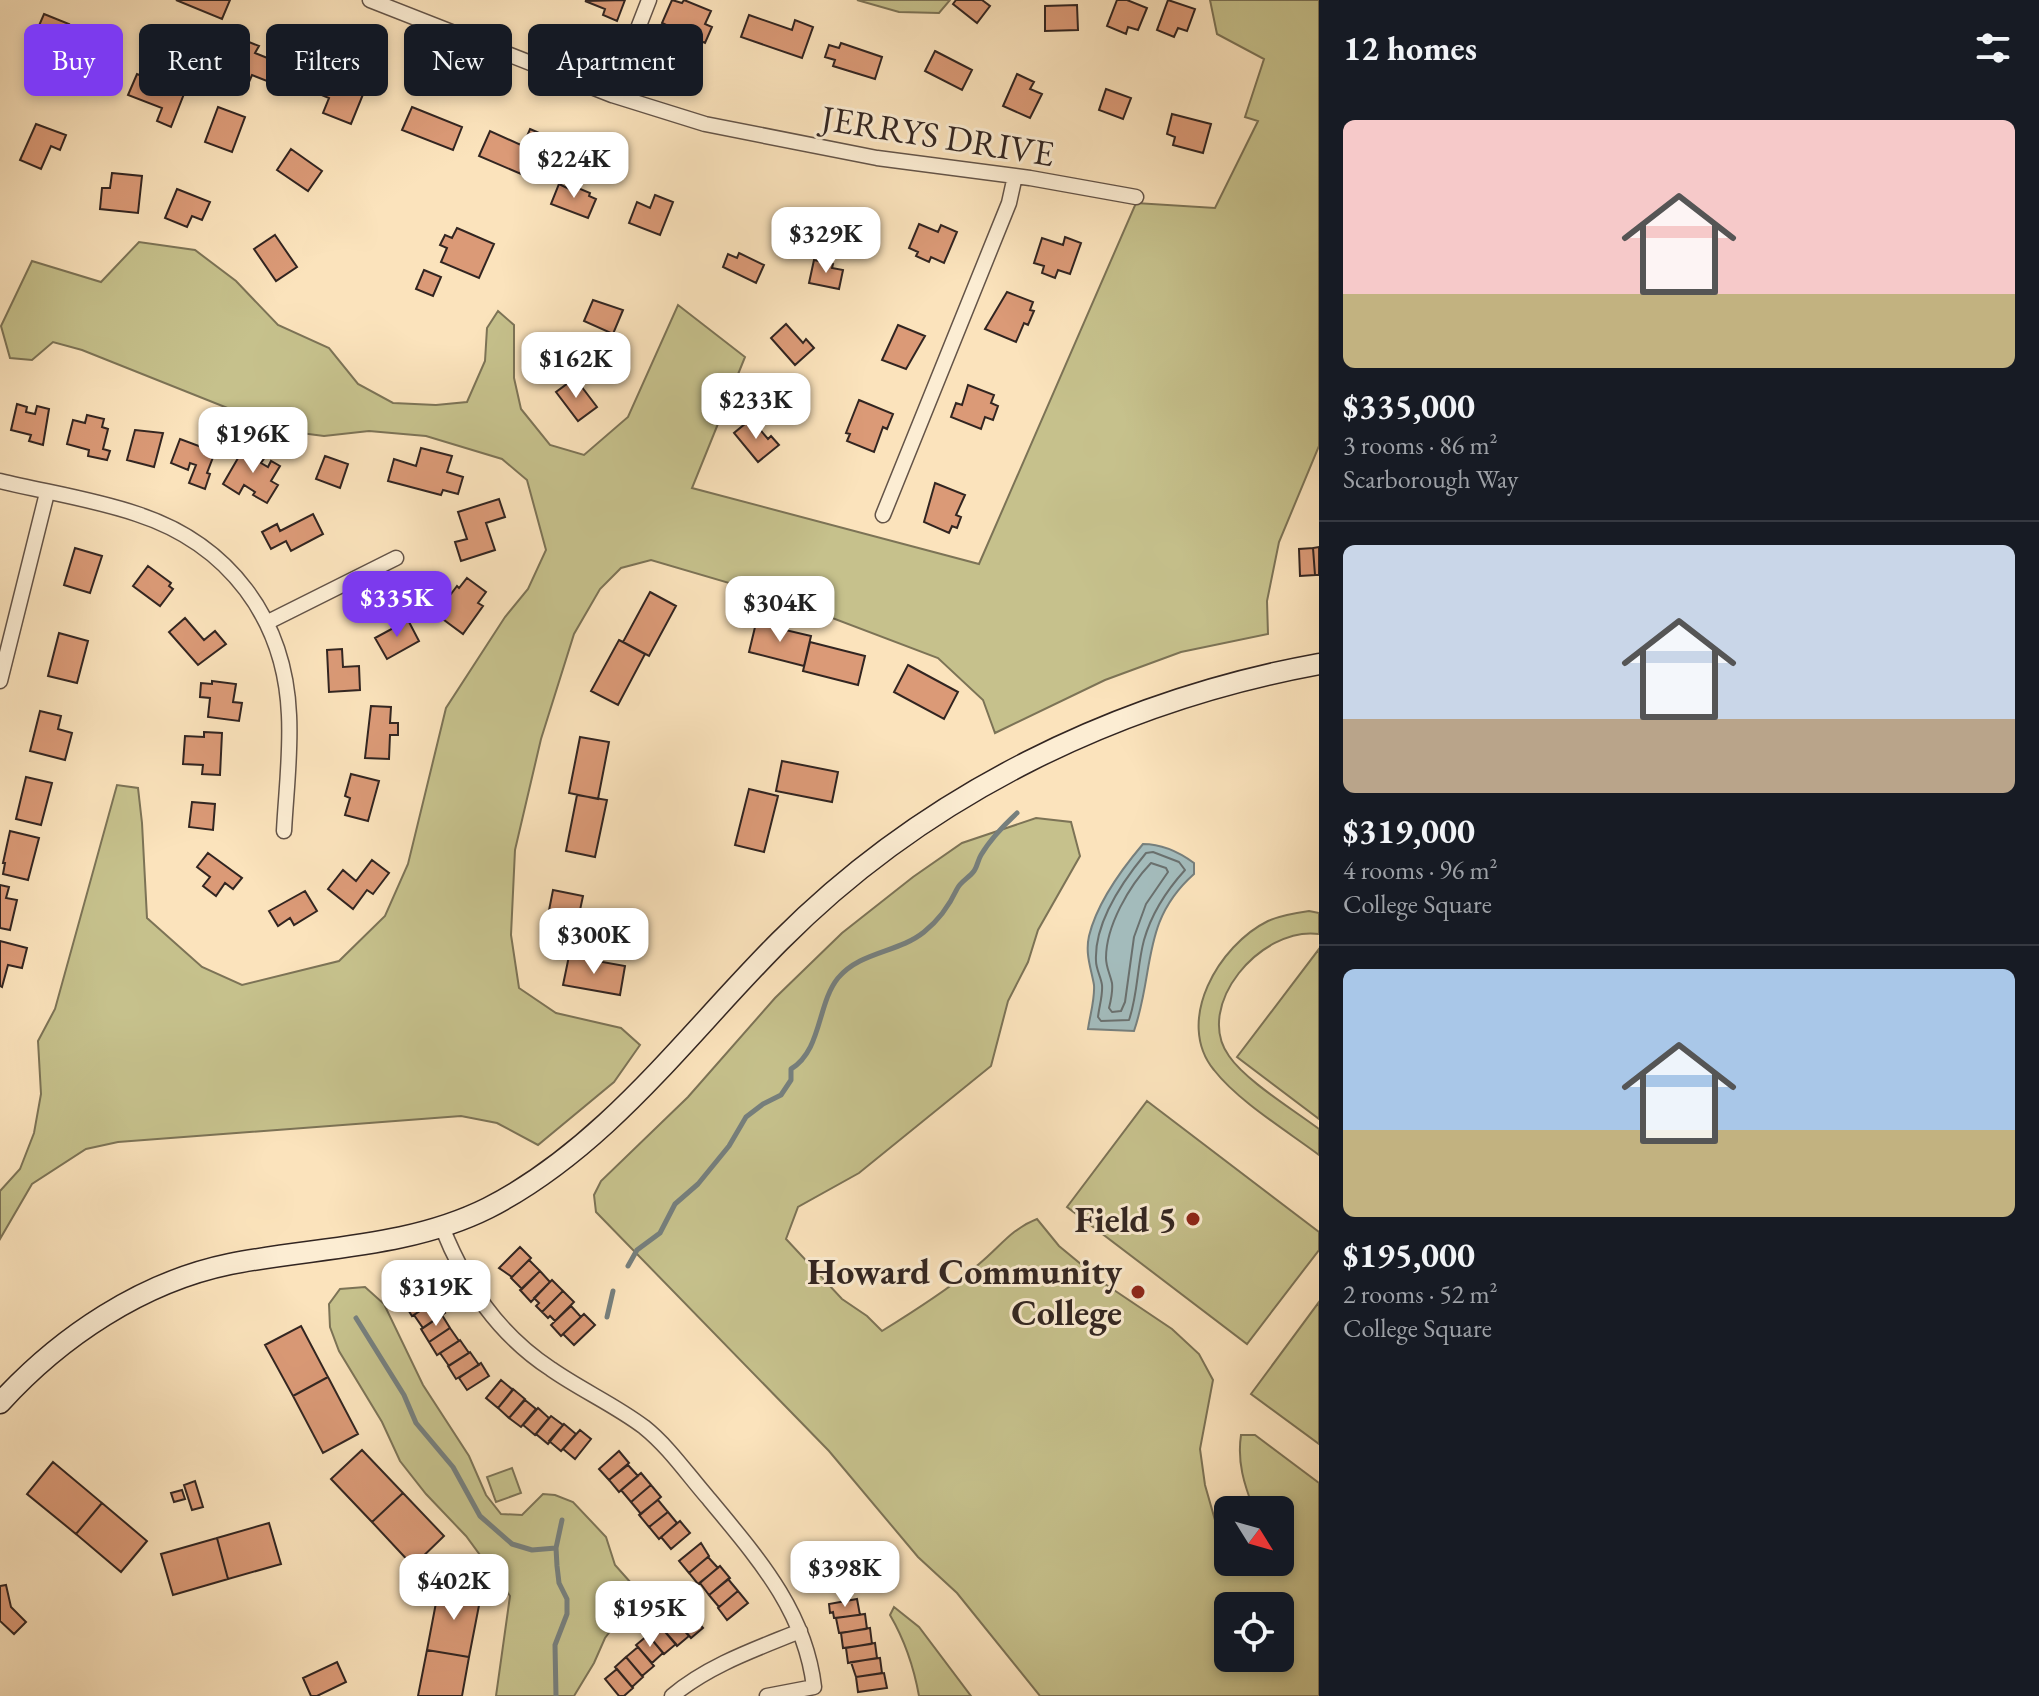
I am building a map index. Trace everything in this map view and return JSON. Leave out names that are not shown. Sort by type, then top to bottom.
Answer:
[{"type":"street","name":"JERRYS DRIVE","points":[[370,0],[528,64]]},
{"type":"street","points":[[640,24],[649,0]]},
{"type":"street","name":"JERRYS DRIVE","points":[[615,96],[664,113],[746,134],[877,158],[1015,176],[1136,197]]},
{"type":"street","points":[[883,515],[1009,203],[1015,176]]},
{"type":"street","points":[[0,481],[135,513],[179,531],[239,580],[268,622],[285,678],[289,716],[284,831]]},
{"type":"street","points":[[0,681],[47,493]]},
{"type":"street","points":[[268,622],[396,558]]},
{"type":"street","points":[[0,1403],[70,1338],[155,1290],[227,1265],[378,1242],[442,1227],[488,1207],[570,1154],[614,1116],[782,939],[834,890],[932,817],[1006,773],[1116,721],[1239,680],[1319,664]]},
{"type":"street","points":[[442,1227],[468,1284],[512,1339],[549,1369],[623,1413],[661,1442],[761,1562],[791,1609],[811,1664],[814,1687],[767,1696]]},
{"type":"street","points":[[672,1696],[724,1663],[800,1631]]},
{"type":"shaded area","points":[[857,0],[950,0],[939,13],[899,12]]},
{"type":"shaded area","points":[[1210,0],[1319,0],[1319,446],[1279,542],[1267,601],[1268,634],[1181,652],[1105,680],[995,733],[983,700],[938,658],[777,597],[651,560],[621,568],[600,589],[574,634],[541,739],[515,850],[511,935],[519,988],[556,1013],[621,1028],[640,1045],[614,1082],[538,1145],[497,1123],[461,1116],[118,1142],[86,1149],[32,1184],[0,1239],[0,1191],[20,1169],[34,1133],[41,1094],[38,1041],[55,1009],[117,785],[138,788],[147,918],[202,967],[242,985],[339,961],[385,916],[408,864],[446,708],[505,617],[528,589],[546,550],[527,480],[502,459],[426,436],[369,431],[324,436],[285,431],[82,350],[53,342],[32,360],[10,358],[1,326],[32,261],[101,282],[139,242],[195,250],[236,281],[278,325],[329,348],[358,384],[393,403],[436,405],[467,402],[485,361],[487,328],[498,311],[514,325],[514,378],[521,409],[550,445],[584,455],[628,417],[678,305],[745,357],[692,488],[979,564],[1136,203],[1215,208],[1258,121],[1245,117],[1264,59],[1217,34]]},
{"type":"shaded area","points":[[1036,818],[1071,822],[1080,856],[1038,930],[1028,962],[1008,1001],[991,1066],[859,1173],[798,1207],[786,1239],[842,1299],[882,1331],[944,1291],[1013,1233],[1037,1219],[1059,1246],[1105,1284],[1172,1329],[1199,1354],[1213,1380],[1200,1449],[1205,1485],[1214,1516],[1214,1576],[1294,1576],[1294,1496],[1249,1496],[1242,1473],[1241,1435],[1255,1435],[1319,1483],[1319,1696],[1040,1696],[957,1593],[918,1557],[829,1451],[596,1212],[594,1195],[601,1181],[688,1097],[775,998],[842,933],[962,843]]},
{"type":"shaded area","points":[[1309,911],[1319,913],[1319,934],[1297,935],[1275,943],[1239,973],[1226,993],[1220,1015],[1220,1036],[1237,1066],[1319,1129],[1319,1155],[1224,1082],[1203,1051],[1199,1029],[1208,986],[1233,948],[1268,921]]},
{"type":"shaded area","points":[[1319,949],[1319,1119],[1237,1057]]},
{"type":"shaded area","name":"Field 5","points":[[1147,1101],[1319,1232],[1319,1250],[1247,1344],[1067,1207]]},
{"type":"shaded area","points":[[365,1287],[384,1304],[423,1385],[469,1456],[486,1495],[501,1514],[522,1515],[543,1494],[573,1502],[606,1537],[615,1565],[631,1583],[631,1604],[605,1638],[574,1696],[496,1696],[510,1596],[466,1536],[400,1461],[382,1422],[339,1351],[330,1327],[329,1304],[340,1289]]},
{"type":"shaded area","points":[[1319,1302],[1319,1444],[1251,1394]]},
{"type":"shaded area","points":[[512,1468],[521,1493],[496,1502],[487,1477]]},
{"type":"shaded area","points":[[894,1607],[919,1627],[971,1696],[919,1696],[908,1654],[890,1615]]},
{"type":"water","points":[[1143,844],[1163,847],[1182,855],[1194,863],[1194,874],[1177,892],[1157,928],[1134,1031],[1088,1029],[1094,990],[1088,955],[1089,936],[1111,887]]},
{"type":"building","points":[[176,0],[230,0],[222,19]]},
{"type":"building","points":[[625,0],[617,21],[603,15],[605,9],[585,1]]},
{"type":"building","points":[[672,0],[682,3],[684,0],[711,11],[705,24],[712,27],[705,43],[703,24],[662,23]]},
{"type":"building","points":[[956,0],[982,0],[990,6],[977,23],[953,4]]},
{"type":"building","points":[[1117,0],[1127,0],[1147,8],[1138,30],[1128,27],[1126,34],[1107,26]]},
{"type":"building","points":[[1168,0],[1195,9],[1187,31],[1178,28],[1174,37],[1157,30]]},
{"type":"building","points":[[1077,5],[1078,30],[1045,31],[1045,6]]},
{"type":"building","points":[[44,14],[69,24],[40,24]]},
{"type":"building","points":[[749,15],[792,30],[795,20],[813,27],[802,58],[741,37]]},
{"type":"building","points":[[250,42],[259,46],[255,53],[266,57],[266,81],[252,75],[250,80]]},
{"type":"building","points":[[841,43],[882,57],[875,79],[833,66],[835,60],[825,57],[829,45],[839,48]]},
{"type":"building","points":[[935,51],[972,70],[962,90],[925,71]]},
{"type":"building","points":[[137,74],[139,96],[183,96],[171,127],[157,121],[162,108],[128,95]]},
{"type":"building","points":[[1017,74],[1034,82],[1030,89],[1042,94],[1030,118],[1003,106]]},
{"type":"building","points":[[1106,89],[1131,98],[1123,119],[1099,110]]},
{"type":"building","points":[[324,96],[362,96],[351,124],[323,113],[329,98]]},
{"type":"building","points":[[218,107],[245,117],[232,152],[205,142]]},
{"type":"building","points":[[412,107],[462,127],[453,150],[402,130]]},
{"type":"building","points":[[1172,114],[1211,124],[1203,153],[1173,145],[1175,137],[1167,134]]},
{"type":"building","points":[[36,124],[66,135],[60,150],[51,146],[41,169],[20,160]]},
{"type":"building","points":[[530,129],[546,136],[528,177],[479,156],[490,131],[523,146]]},
{"type":"building","points":[[291,149],[322,171],[308,191],[277,170]]},
{"type":"building","points":[[112,173],[142,176],[138,213],[100,209],[102,188],[110,188]]},
{"type":"building","points":[[559,184],[569,189],[571,185],[596,199],[588,218],[551,204]]},
{"type":"building","points":[[177,189],[210,202],[202,220],[192,216],[187,227],[165,218]]},
{"type":"building","points":[[655,195],[673,202],[660,235],[629,223],[637,202],[650,208]]},
{"type":"building","points":[[919,224],[938,232],[941,225],[957,232],[944,263],[931,257],[929,262],[916,256],[918,252],[909,248]]},
{"type":"building","points":[[457,228],[494,244],[479,278],[441,262],[447,248],[440,245],[445,235],[452,238]]},
{"type":"building","points":[[275,235],[297,267],[276,281],[254,249]]},
{"type":"building","points":[[1065,237],[1081,243],[1070,274],[1058,270],[1055,278],[1042,273],[1044,266],[1034,263],[1042,238],[1063,245]]},
{"type":"building","points":[[739,253],[764,265],[756,283],[723,267],[728,254],[737,258]]},
{"type":"building","points":[[814,260],[833,264],[832,268],[843,270],[839,289],[809,283]]},
{"type":"building","points":[[424,270],[441,277],[433,296],[416,289]]},
{"type":"building","points":[[1007,292],[1033,302],[1030,310],[1034,311],[1028,325],[1024,323],[1016,342],[985,329]]},
{"type":"building","points":[[593,300],[623,310],[613,334],[584,321]]},
{"type":"building","points":[[786,324],[803,343],[806,339],[814,348],[795,365],[771,338]]},
{"type":"building","points":[[898,325],[925,336],[906,369],[882,360]]},
{"type":"building","points":[[575,378],[597,407],[578,421],[556,392]]},
{"type":"building","points":[[968,385],[994,395],[991,403],[998,406],[993,420],[985,417],[981,429],[951,417],[956,403],[962,405]]},
{"type":"building","points":[[859,400],[893,414],[887,429],[883,427],[874,452],[847,441],[850,434],[846,433]]},
{"type":"building","points":[[17,404],[27,407],[26,412],[35,414],[37,406],[49,409],[43,445],[29,441],[31,435],[11,430]]},
{"type":"building","points":[[87,415],[104,419],[102,427],[108,429],[103,449],[110,451],[107,460],[88,456],[89,450],[67,444],[73,420],[85,423]]},
{"type":"building","points":[[751,419],[768,439],[771,436],[779,445],[758,462],[734,433]]},
{"type":"building","points":[[135,430],[163,433],[154,467],[127,460]]},
{"type":"building","points":[[180,439],[215,452],[205,489],[189,483],[196,465],[190,463],[188,470],[171,463]]},
{"type":"building","points":[[245,446],[265,457],[261,463],[268,467],[271,461],[280,466],[271,481],[278,485],[267,503],[244,485],[239,494],[223,484]]},
{"type":"building","points":[[421,448],[452,456],[447,472],[463,477],[458,494],[443,490],[441,495],[388,481],[394,459],[416,466]]},
{"type":"building","points":[[325,456],[348,464],[340,488],[316,479]]},
{"type":"building","points":[[935,483],[965,495],[956,515],[961,517],[957,528],[952,526],[949,533],[924,522]]},
{"type":"building","points":[[499,499],[505,517],[486,523],[495,550],[461,561],[455,542],[467,539],[458,512]]},
{"type":"building","points":[[313,514],[323,534],[291,551],[286,541],[271,549],[262,532],[277,524],[280,531]]},
{"type":"building","points":[[1319,547],[1319,575],[1315,575],[1313,548]]},
{"type":"building","points":[[75,548],[102,556],[90,593],[64,585]]},
{"type":"building","points":[[1313,548],[1315,575],[1300,576],[1299,549]]},
{"type":"building","points":[[148,566],[171,583],[169,586],[173,589],[160,606],[133,586]]},
{"type":"building","points":[[467,578],[486,592],[478,603],[483,606],[463,634],[436,614]]},
{"type":"building","points":[[650,592],[676,606],[649,656],[623,642]]},
{"type":"building","points":[[185,618],[204,640],[215,631],[226,644],[198,665],[169,632]]},
{"type":"building","points":[[408,620],[419,641],[387,659],[375,638]]},
{"type":"building","points":[[756,623],[811,636],[804,666],[749,652]]},
{"type":"building","points":[[59,633],[88,641],[77,683],[48,676]]},
{"type":"building","points":[[619,640],[645,654],[618,705],[591,691]]},
{"type":"building","points":[[810,642],[865,656],[858,685],[803,671]]},
{"type":"building","points":[[342,649],[343,667],[359,666],[360,690],[329,692],[327,650]]},
{"type":"building","points":[[908,665],[958,692],[944,719],[894,692]]},
{"type":"building","points":[[212,681],[236,684],[233,702],[242,703],[239,721],[208,717],[210,698],[200,697],[201,683],[212,684]]},
{"type":"building","points":[[371,706],[391,707],[390,723],[398,723],[398,735],[390,735],[389,759],[365,758]]},
{"type":"building","points":[[40,711],[61,716],[58,729],[72,733],[65,760],[30,751]]},
{"type":"building","points":[[204,732],[222,733],[220,775],[202,774],[203,765],[183,764],[185,736],[204,737]]},
{"type":"building","points":[[580,737],[609,742],[598,799],[569,793]]},
{"type":"building","points":[[782,761],[838,772],[832,802],[776,791]]},
{"type":"building","points":[[351,774],[379,781],[368,821],[345,815],[350,798],[345,796]]},
{"type":"building","points":[[26,777],[52,783],[41,825],[16,819]]},
{"type":"building","points":[[749,789],[778,796],[764,852],[735,845]]},
{"type":"building","points":[[577,795],[607,800],[595,857],[566,851]]},
{"type":"building","points":[[192,802],[215,804],[213,830],[189,827]]},
{"type":"building","points":[[10,831],[39,838],[28,880],[3,874]]},
{"type":"building","points":[[208,853],[242,878],[233,889],[225,883],[216,896],[203,886],[210,877],[197,867]]},
{"type":"building","points":[[372,860],[389,873],[373,894],[367,890],[353,909],[328,889],[343,870],[356,881]]},
{"type":"building","points":[[0,885],[9,887],[6,898],[17,900],[10,930],[0,928]]},
{"type":"building","points":[[553,890],[583,896],[571,952],[542,946]]},
{"type":"building","points":[[305,891],[317,911],[294,925],[290,918],[278,926],[269,911]]},
{"type":"building","points":[[0,941],[27,948],[22,968],[8,965],[2,987],[0,986]]},
{"type":"building","points":[[569,956],[625,966],[620,995],[563,985]]},
{"type":"building","points":[[520,1247],[531,1258],[512,1277],[499,1268]]},
{"type":"building","points":[[529,1260],[540,1271],[522,1289],[511,1278]]},
{"type":"building","points":[[540,1271],[550,1282],[531,1302],[520,1290]]},
{"type":"building","points":[[552,1280],[563,1291],[542,1312],[534,1298]]},
{"type":"building","points":[[428,1287],[434,1302],[412,1316],[404,1303]]},
{"type":"building","points":[[563,1291],[574,1302],[555,1321],[542,1312]]},
{"type":"building","points":[[436,1300],[445,1313],[423,1328],[414,1315]]},
{"type":"building","points":[[571,1306],[581,1317],[561,1336],[551,1325]]},
{"type":"building","points":[[584,1314],[595,1325],[574,1345],[563,1334]]},
{"type":"building","points":[[442,1315],[450,1328],[429,1342],[421,1329]]},
{"type":"building","points":[[301,1326],[328,1377],[293,1396],[265,1345]]},
{"type":"building","points":[[450,1328],[459,1341],[437,1355],[429,1342]]},
{"type":"building","points":[[460,1340],[469,1353],[449,1366],[440,1353]]},
{"type":"building","points":[[470,1352],[479,1365],[456,1379],[448,1366]]},
{"type":"building","points":[[481,1363],[489,1376],[467,1390],[459,1378]]},
{"type":"building","points":[[328,1377],[358,1434],[323,1453],[293,1396]]},
{"type":"building","points":[[501,1380],[513,1390],[498,1408],[486,1398]]},
{"type":"building","points":[[513,1389],[525,1399],[509,1418],[498,1408]]},
{"type":"building","points":[[525,1400],[536,1409],[521,1427],[509,1418]]},
{"type":"building","points":[[538,1408],[549,1418],[535,1435],[523,1425]]},
{"type":"building","points":[[551,1416],[563,1425],[548,1444],[536,1434]]},
{"type":"building","points":[[564,1424],[576,1434],[561,1451],[549,1441]]},
{"type":"building","points":[[580,1430],[591,1439],[575,1459],[563,1449]]},
{"type":"building","points":[[362,1450],[403,1493],[372,1522],[331,1479]]},
{"type":"building","points":[[619,1451],[629,1463],[609,1480],[599,1469]]},
{"type":"building","points":[[53,1462],[102,1503],[76,1534],[27,1494]]},
{"type":"building","points":[[628,1465],[638,1476],[619,1492],[609,1480]]},
{"type":"building","points":[[641,1473],[651,1485],[631,1502],[621,1490]]},
{"type":"building","points":[[195,1481],[203,1507],[192,1510],[184,1485]]},
{"type":"building","points":[[651,1485],[661,1497],[641,1514],[631,1502]]},
{"type":"building","points":[[182,1490],[185,1499],[174,1502],[171,1493]]},
{"type":"building","points":[[403,1493],[444,1536],[413,1566],[372,1522]]},
{"type":"building","points":[[658,1500],[668,1512],[649,1527],[639,1515]]},
{"type":"building","points":[[102,1503],[147,1541],[121,1572],[76,1534]]},
{"type":"building","points":[[668,1512],[677,1523],[659,1539],[649,1527]]},
{"type":"building","points":[[680,1521],[690,1533],[671,1549],[661,1537]]},
{"type":"building","points":[[269,1523],[281,1564],[228,1579],[217,1538]]},
{"type":"building","points":[[217,1538],[228,1579],[173,1595],[161,1554]]},
{"type":"building","points":[[701,1543],[709,1556],[689,1573],[679,1561]]},
{"type":"building","points":[[708,1557],[718,1568],[698,1584],[689,1573]]},
{"type":"building","points":[[720,1566],[730,1578],[709,1595],[700,1583]]},
{"type":"building","points":[[807,1570],[813,1581],[803,1586],[798,1576]]},
{"type":"building","points":[[728,1579],[738,1591],[719,1607],[709,1595]]},
{"type":"building","points":[[6,1585],[11,1607],[26,1622],[14,1634],[0,1621],[0,1586]]},
{"type":"building","points":[[439,1587],[481,1595],[469,1657],[427,1650]]},
{"type":"building","points":[[738,1591],[748,1603],[727,1620],[718,1608]]},
{"type":"building","points":[[857,1599],[860,1615],[834,1618],[833,1612],[830,1613],[829,1604]]},
{"type":"building","points":[[686,1609],[703,1628],[691,1638],[675,1619]]},
{"type":"building","points":[[865,1614],[867,1629],[839,1633],[836,1618]]},
{"type":"building","points":[[672,1617],[689,1636],[677,1646],[661,1627]]},
{"type":"building","points":[[659,1625],[676,1644],[664,1654],[648,1635]]},
{"type":"building","points":[[870,1628],[872,1644],[843,1648],[841,1633]]},
{"type":"building","points":[[648,1635],[663,1653],[652,1663],[636,1645]]},
{"type":"building","points":[[875,1643],[877,1658],[848,1663],[846,1648]]},
{"type":"building","points":[[638,1647],[654,1666],[642,1676],[626,1657]]},
{"type":"building","points":[[427,1650],[469,1657],[462,1696],[418,1696]]},
{"type":"building","points":[[626,1657],[643,1677],[632,1687],[615,1667]]},
{"type":"building","points":[[880,1658],[882,1673],[856,1677],[851,1662]]},
{"type":"building","points":[[337,1662],[346,1682],[311,1696],[303,1678]]},
{"type":"building","points":[[617,1669],[633,1688],[624,1696],[619,1696],[605,1679]]},
{"type":"building","points":[[884,1673],[887,1688],[858,1692],[856,1677]]},
{"type":"waterway","points":[[628,1266],[637,1250],[660,1233],[675,1204],[698,1184],[729,1146],[746,1117],[781,1095],[791,1080],[791,1069],[801,1061],[814,1039],[826,1001],[838,978],[857,962],[914,939],[929,927],[974,871],[989,843],[1017,813]]},
{"type":"waterway","points":[[607,1317],[613,1291]]},
{"type":"waterway","points":[[356,1318],[404,1395],[416,1423],[453,1467],[480,1516],[512,1544],[532,1550],[556,1548]]},
{"type":"waterway","points":[[556,1696],[555,1645],[567,1614],[567,1599],[559,1583],[556,1548],[562,1520]]},
{"type":"place","name":"Field 5","points":[[1193,1219]]},
{"type":"place","name":"Howard Community College","points":[[1138,1292]]}]
